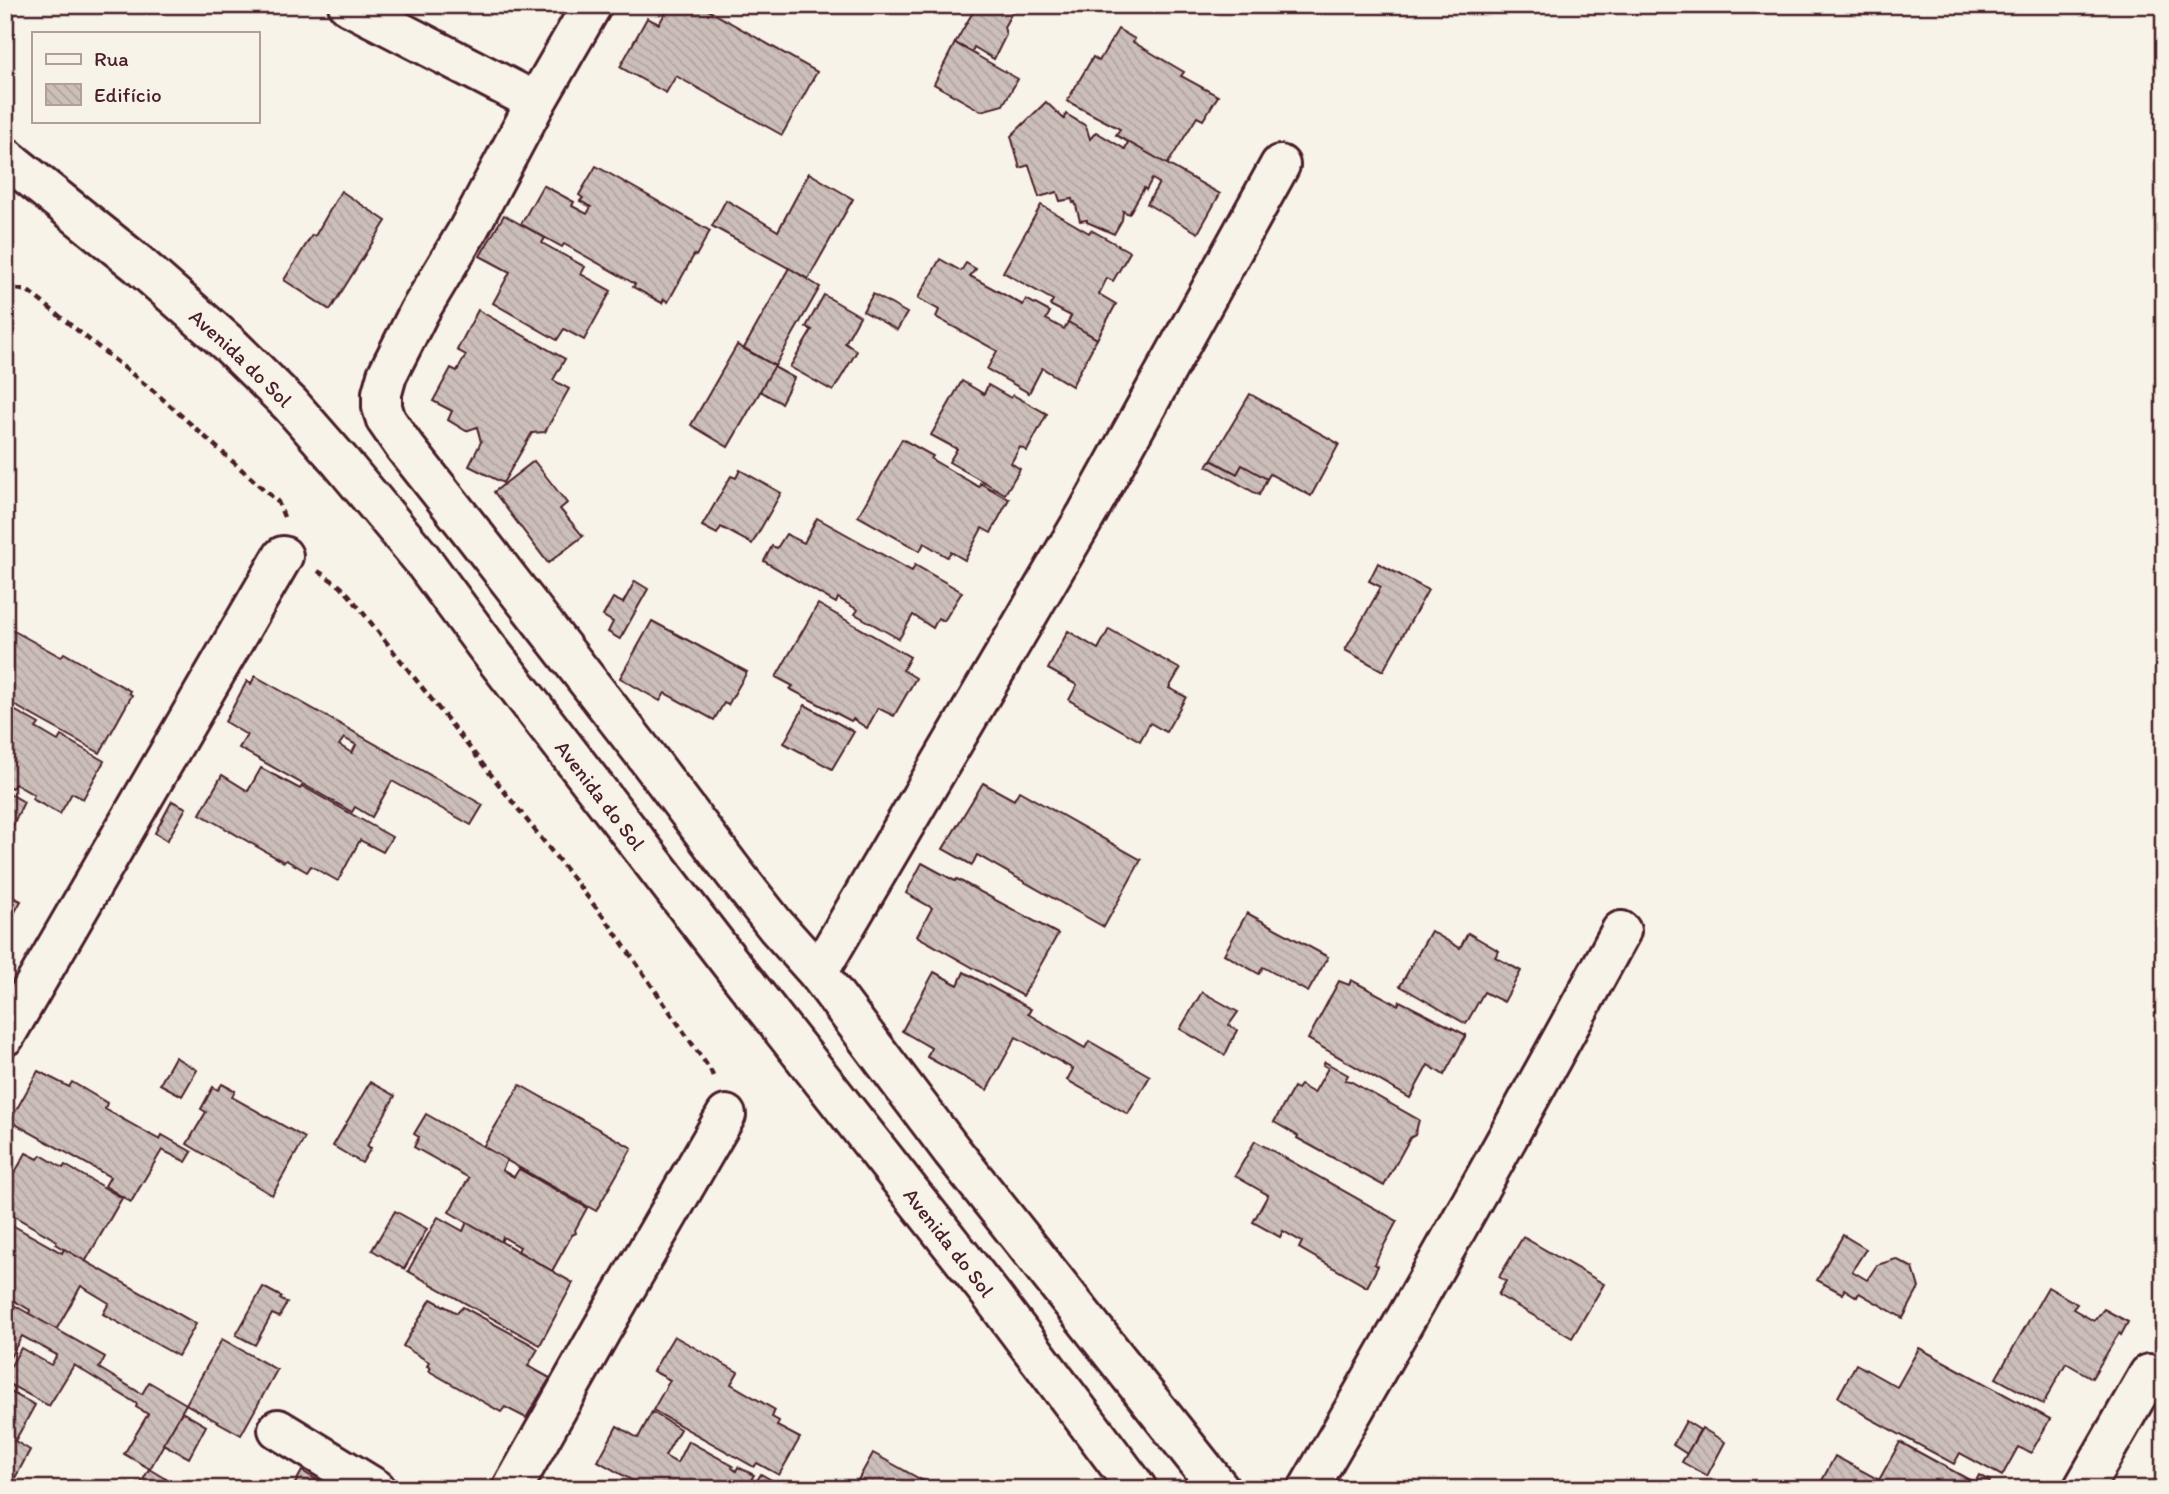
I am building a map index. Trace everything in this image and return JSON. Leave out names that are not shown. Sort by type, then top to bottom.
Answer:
[{"type":"street","points":[[348,5],[536,102]]},
{"type":"street","points":[[592,5],[387,375],[382,393],[386,420],[744,885],[818,973],[952,1151],[1220,1489]]},
{"type":"street","name":"Avenida do Sol","points":[[5,157],[138,264],[230,345],[291,405],[340,461],[421,558],[486,646],[992,1296],[1138,1489]]},
{"type":"street","points":[[818,973],[1088,512],[1280,165]]},
{"type":"street","points":[[5,1036],[283,555]]},
{"type":"street","points":[[1308,1489],[1409,1315],[1621,931]]},
{"type":"street","points":[[512,1489],[726,1115]]},
{"type":"street","points":[[2083,1489],[2150,1374]]},
{"type":"street","points":[[278,1429],[376,1489]]},
{"type":"path","points":[[5,287],[28,291],[156,393],[278,502],[288,527],[283,555],[313,568],[349,595],[609,924],[711,1071],[726,1115]]},
{"type":"building","points":[[670,5],[685,5],[694,10],[696,5],[699,5],[817,72],[782,135],[676,76],[666,93],[620,67],[647,18],[659,24]]},
{"type":"building","points":[[977,5],[1016,5],[1004,27],[1006,35],[994,59],[974,47],[972,52],[955,43]]},
{"type":"building","points":[[1118,29],[1135,39],[1133,42],[1184,72],[1181,76],[1218,96],[1203,120],[1197,117],[1167,165],[1116,135],[1120,129],[1067,101],[1093,57],[1099,61]]},
{"type":"building","points":[[955,43],[1018,79],[1003,105],[981,111],[934,84]]},
{"type":"building","points":[[1046,102],[1064,119],[1066,114],[1086,126],[1090,139],[1096,132],[1125,149],[1128,142],[1220,194],[1198,233],[1147,204],[1159,183],[1152,179],[1129,214],[1123,211],[1122,220],[1114,234],[1087,220],[1080,221],[1072,199],[1060,201],[1057,192],[1039,197],[1029,165],[1020,168],[1011,136]]},
{"type":"building","points":[[596,166],[710,231],[668,302],[664,299],[662,303],[633,287],[635,284],[564,244],[562,247],[521,224],[543,185],[574,202],[572,206],[587,214],[591,207],[580,201],[583,198],[579,195]]},
{"type":"building","points":[[809,173],[853,199],[808,279],[712,226],[726,200],[778,231]]},
{"type":"building","points":[[341,191],[386,221],[330,310],[284,280],[312,235],[315,236]]},
{"type":"building","points":[[1041,205],[1089,233],[1091,230],[1130,252],[1113,281],[1107,278],[1099,294],[1116,304],[1097,339],[1068,322],[1071,316],[1050,305],[1053,300],[1003,272]]},
{"type":"building","points":[[504,215],[545,238],[542,243],[585,267],[581,274],[611,291],[584,340],[564,329],[557,340],[493,303],[510,272],[480,256]]},
{"type":"building","points":[[940,259],[961,271],[966,263],[976,269],[970,276],[1023,305],[1026,299],[1050,312],[1046,319],[1064,329],[1068,322],[1097,339],[1072,386],[1042,368],[1029,393],[987,369],[997,351],[936,317],[939,310],[918,298]]},
{"type":"building","points":[[789,268],[820,287],[775,366],[744,348]]},
{"type":"building","points":[[873,294],[907,313],[897,330],[863,311]]},
{"type":"building","points":[[824,295],[860,316],[845,343],[857,351],[833,391],[790,367],[812,330],[806,327]]},
{"type":"building","points":[[478,310],[565,359],[553,380],[569,389],[545,432],[532,433],[503,483],[469,466],[481,442],[477,427],[466,431],[448,420],[452,411],[433,401],[451,368],[457,371],[466,355],[457,350]]},
{"type":"building","points":[[737,345],[775,366],[728,447],[691,425]]},
{"type":"building","points":[[774,367],[794,378],[781,403],[760,391]]},
{"type":"building","points":[[962,381],[984,394],[988,385],[1047,414],[1027,451],[1020,447],[1011,463],[1020,469],[1005,494],[949,462],[957,449],[931,435]]},
{"type":"building","points":[[1250,394],[1339,444],[1311,496],[1270,474],[1267,479],[1242,465],[1237,474],[1211,460]]},
{"type":"building","points":[[902,439],[979,487],[980,483],[1009,499],[991,533],[982,528],[965,560],[951,552],[947,557],[924,543],[920,551],[858,516]]},
{"type":"building","points":[[1211,460],[1237,474],[1242,465],[1267,479],[1259,495],[1207,466]]},
{"type":"building","points":[[534,461],[567,503],[560,509],[583,536],[548,563],[494,492]]},
{"type":"building","points":[[740,470],[781,493],[752,544],[721,527],[717,534],[702,526],[731,476],[736,478]]},
{"type":"building","points":[[817,518],[912,571],[915,565],[962,592],[944,621],[938,618],[933,628],[913,615],[899,639],[855,614],[858,610],[838,598],[836,603],[764,561],[772,546],[777,548],[786,534],[804,543]]},
{"type":"building","points":[[1378,563],[1428,590],[1383,671],[1345,650],[1381,587],[1369,581]]},
{"type":"building","points":[[635,581],[648,589],[620,639],[608,632],[613,622],[603,616],[613,598],[623,603]]},
{"type":"building","points":[[818,604],[910,657],[903,670],[916,678],[894,716],[878,708],[867,728],[790,689],[793,686],[776,677]]},
{"type":"building","points":[[652,621],[747,672],[728,705],[724,703],[714,720],[665,693],[660,701],[620,678]]},
{"type":"building","points":[[5,626],[61,657],[64,653],[130,691],[132,695],[100,753],[5,700]]},
{"type":"building","points":[[1109,629],[1180,669],[1169,688],[1186,697],[1166,732],[1150,723],[1140,741],[1069,700],[1077,685],[1048,669],[1068,631],[1098,649]]},
{"type":"building","points":[[255,676],[483,805],[471,825],[392,781],[372,817],[355,807],[352,812],[239,748],[247,735],[225,722],[247,681],[251,684]],"holes":[[[344,738],[356,745],[352,753],[339,745]]]},
{"type":"building","points":[[5,705],[39,724],[36,728],[58,741],[61,736],[104,761],[83,799],[72,793],[60,814],[32,799],[34,795],[15,784],[12,788],[5,785]]},
{"type":"building","points":[[805,705],[854,732],[832,769],[784,743]]},
{"type":"building","points":[[261,768],[300,789],[302,786],[392,837],[383,852],[360,840],[338,881],[311,866],[307,872],[286,860],[284,862],[200,814],[222,775],[248,791]]},
{"type":"building","points":[[983,783],[1014,800],[1019,791],[1141,860],[1104,927],[977,855],[972,865],[943,849]]},
{"type":"building","points":[[5,791],[24,802],[9,833],[5,831]]},
{"type":"building","points":[[172,801],[186,808],[167,841],[155,833]]},
{"type":"building","points":[[922,863],[1058,934],[1023,996],[917,936],[932,908],[906,893]]},
{"type":"building","points":[[5,893],[21,901],[5,930]]},
{"type":"building","points":[[1247,913],[1328,957],[1308,992],[1263,967],[1259,974],[1224,954]]},
{"type":"building","points":[[1431,931],[1460,948],[1468,933],[1499,951],[1495,957],[1521,971],[1504,1002],[1484,992],[1466,1024],[1400,986]]},
{"type":"building","points":[[934,972],[958,985],[964,972],[1031,1009],[1028,1014],[1085,1048],[1089,1041],[1150,1076],[1128,1114],[1067,1080],[1073,1069],[1016,1037],[987,1090],[927,1057],[931,1048],[902,1031]]},
{"type":"building","points":[[1351,980],[1398,1005],[1400,1001],[1466,1035],[1444,1075],[1428,1065],[1410,1098],[1308,1039],[1339,981],[1349,985]]},
{"type":"building","points":[[1202,992],[1238,1012],[1229,1025],[1237,1030],[1225,1055],[1180,1029]]},
{"type":"building","points":[[175,1057],[197,1070],[182,1096],[160,1084]]},
{"type":"building","points":[[1325,1062],[1348,1075],[1345,1080],[1419,1120],[1415,1135],[1410,1138],[1384,1186],[1297,1138],[1298,1136],[1274,1122],[1294,1087],[1297,1089],[1300,1085],[1314,1093],[1328,1068],[1323,1065]]},
{"type":"building","points":[[38,1071],[69,1087],[72,1082],[107,1103],[105,1109],[160,1140],[162,1135],[192,1152],[186,1162],[162,1150],[131,1202],[105,1186],[110,1177],[10,1121]]},
{"type":"building","points":[[370,1082],[395,1096],[367,1146],[371,1148],[362,1163],[333,1146]]},
{"type":"building","points":[[222,1084],[235,1091],[232,1097],[305,1138],[272,1195],[187,1144],[206,1112],[201,1109],[213,1087],[218,1090]]},
{"type":"building","points":[[520,1085],[632,1148],[596,1211],[483,1147]]},
{"type":"building","points":[[426,1114],[507,1160],[502,1170],[514,1177],[519,1169],[587,1208],[575,1230],[576,1233],[572,1235],[552,1271],[518,1251],[520,1247],[503,1237],[501,1242],[449,1212],[469,1178],[414,1147],[419,1137],[414,1134]]},
{"type":"building","points":[[1255,1141],[1397,1221],[1374,1264],[1378,1266],[1367,1287],[1299,1248],[1302,1242],[1283,1231],[1280,1237],[1253,1222],[1268,1195],[1235,1176]]},
{"type":"building","points":[[26,1153],[38,1159],[41,1155],[63,1168],[65,1165],[122,1198],[85,1262],[55,1244],[57,1241],[12,1215],[11,1219],[5,1215],[5,1175],[11,1179]]},
{"type":"building","points":[[395,1211],[427,1229],[404,1269],[372,1250]]},
{"type":"building","points":[[438,1217],[463,1231],[467,1222],[573,1283],[540,1345],[408,1271]]},
{"type":"building","points":[[5,1221],[62,1253],[64,1249],[196,1324],[178,1356],[103,1314],[109,1303],[81,1286],[56,1330],[29,1314],[30,1310],[11,1299],[10,1303],[5,1300]]},
{"type":"building","points":[[1843,1235],[1866,1249],[1852,1271],[1867,1280],[1877,1265],[1896,1259],[1913,1268],[1919,1288],[1903,1318],[1859,1293],[1857,1297],[1844,1289],[1843,1294],[1817,1280]]},
{"type":"building","points":[[1523,1237],[1604,1284],[1572,1338],[1498,1295],[1506,1281],[1499,1277]]},
{"type":"building","points":[[263,1287],[282,1297],[280,1299],[287,1303],[279,1317],[272,1314],[255,1345],[236,1335]]},
{"type":"building","points":[[2048,1287],[2077,1304],[2073,1309],[2094,1321],[2104,1309],[2128,1322],[2092,1378],[2066,1363],[2043,1404],[1996,1378]]},
{"type":"building","points":[[431,1299],[457,1313],[463,1307],[538,1349],[528,1366],[550,1378],[526,1418],[505,1407],[501,1412],[429,1371],[429,1362],[403,1346]]},
{"type":"building","points":[[5,1300],[105,1357],[99,1368],[142,1394],[149,1382],[186,1404],[150,1469],[124,1454],[148,1414],[136,1407],[137,1404],[74,1365],[49,1406],[5,1382],[5,1376],[21,1348],[51,1365],[57,1355],[22,1336],[5,1366]]},
{"type":"building","points":[[674,1336],[738,1372],[731,1384],[775,1410],[772,1417],[779,1421],[777,1426],[800,1438],[779,1475],[757,1463],[754,1467],[653,1410],[670,1380],[653,1371]]},
{"type":"building","points":[[222,1339],[277,1370],[241,1435],[186,1404]]},
{"type":"building","points":[[1919,1348],[2050,1419],[2031,1453],[2018,1447],[2002,1476],[1960,1453],[1954,1464],[1869,1418],[1838,1397],[1856,1364],[1897,1387]]},
{"type":"building","points":[[5,1389],[35,1405],[15,1441],[30,1450],[15,1478],[5,1473]]},
{"type":"building","points":[[182,1412],[206,1426],[189,1458],[163,1444]]},
{"type":"building","points":[[652,1412],[680,1429],[665,1456],[677,1463],[688,1441],[733,1466],[736,1471],[738,1467],[754,1475],[751,1480],[756,1482],[761,1474],[787,1489],[647,1489],[598,1461],[617,1426],[638,1438]]},
{"type":"building","points":[[1686,1421],[1700,1430],[1687,1454],[1673,1445]]},
{"type":"building","points":[[1702,1428],[1725,1442],[1707,1476],[1682,1462]]},
{"type":"building","points":[[1900,1442],[1975,1483],[1979,1475],[1990,1481],[1986,1489],[1825,1489],[1819,1486],[1835,1456],[1879,1480]]},
{"type":"building","points":[[873,1453],[925,1482],[922,1489],[853,1489]]},
{"type":"building","points":[[149,1469],[164,1478],[184,1489],[138,1489]]},
{"type":"building","points":[[302,1471],[332,1489],[292,1489]]}]
